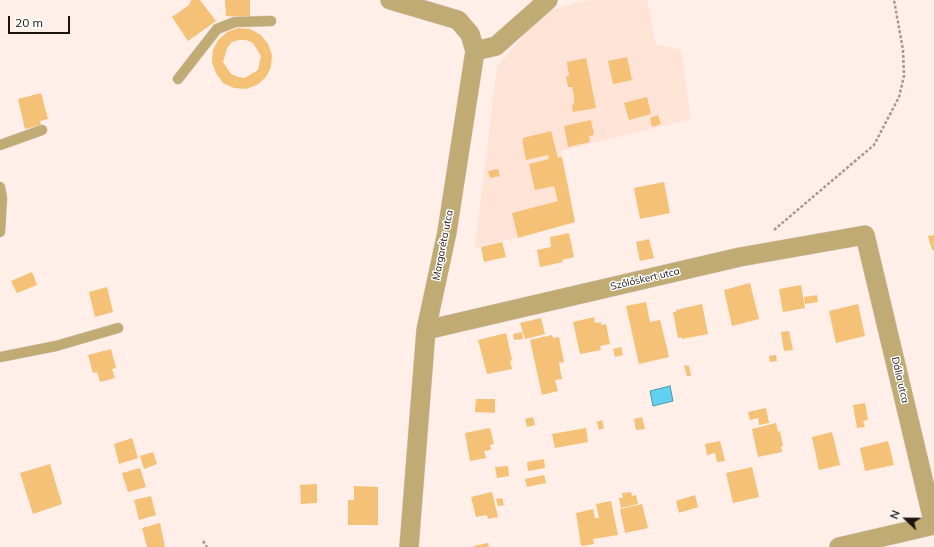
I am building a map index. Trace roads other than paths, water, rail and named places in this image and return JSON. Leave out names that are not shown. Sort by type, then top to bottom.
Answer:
[{"type":"street","name":"Margaréta utca","points":[[390,0],[458,20],[470,34],[475,51],[447,232],[426,330],[409,547]]},
{"type":"street","points":[[475,51],[496,46],[548,0]]},
{"type":"street","name":"Szőlőskert utca","points":[[426,330],[740,257],[865,235]]},
{"type":"street","name":"Dália utca","points":[[865,235],[934,525]]},
{"type":"street","points":[[839,547],[934,525]]},
{"type":"lane","points":[[178,78],[217,29],[235,22],[271,21]]},
{"type":"lane","points":[[0,145],[42,130]]},
{"type":"lane","points":[[0,188],[2,198],[0,232]]},
{"type":"lane","points":[[0,357],[56,346],[118,328]]},
{"type":"water","points":[[670,386],[673,401],[653,406],[650,391]]}]
